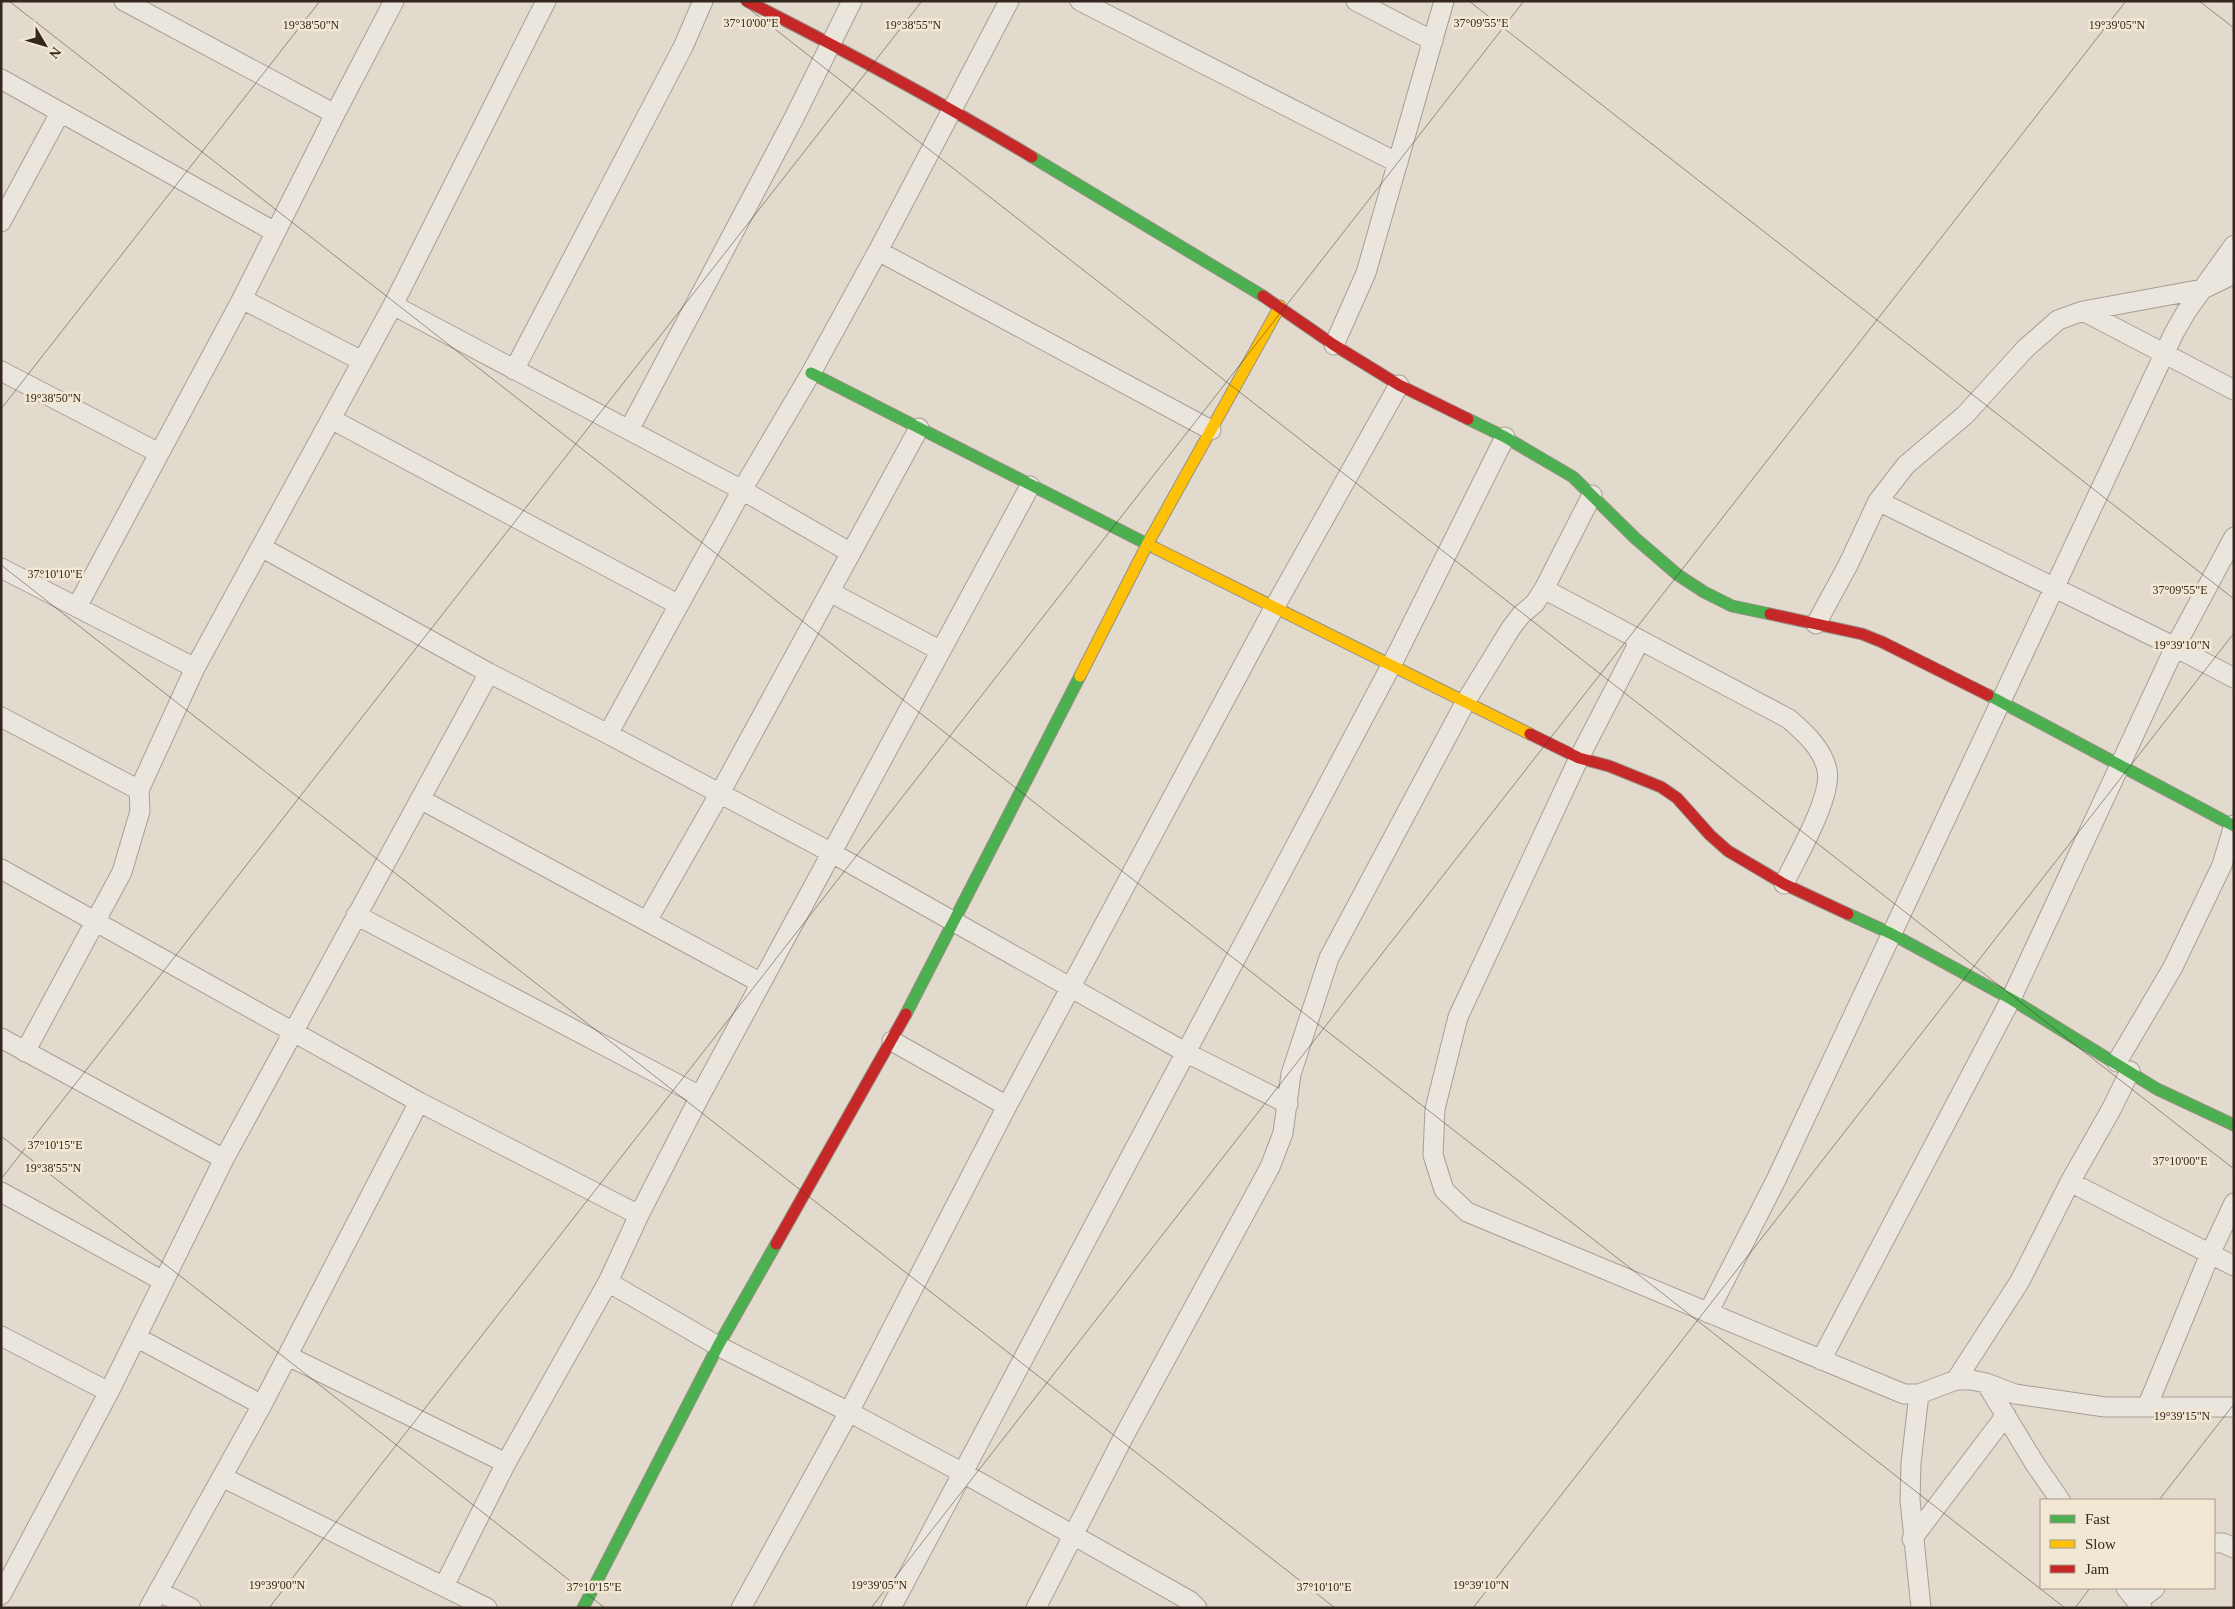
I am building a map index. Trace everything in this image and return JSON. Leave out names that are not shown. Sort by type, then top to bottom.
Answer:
[{"type":"street","points":[[124,1],[335,114]]},
{"type":"street","points":[[77,607],[242,299],[394,1]]},
{"type":"street","points":[[25,1052],[122,872],[140,811],[139,790],[194,668],[393,305],[546,1]]},
{"type":"street","points":[[514,370],[683,46],[703,1]]},
{"type":"street","points":[[747,1],[831,43],[953,109],[1280,306],[1334,345],[1399,385],[1505,437],[1573,477],[1635,538],[1678,574],[1704,592],[1732,606],[1862,634],[1882,642],[2234,825],[2222,865],[2124,1066],[2112,1108],[2070,1182],[2020,1281],[1956,1380]]},
{"type":"street","points":[[629,430],[786,134],[852,1]]},
{"type":"street","points":[[608,734],[742,490],[811,373],[878,251],[1009,1]]},
{"type":"street","points":[[1080,1],[1398,163]]},
{"type":"street","points":[[1356,1],[1432,41]]},
{"type":"street","points":[[1334,345],[1366,273],[1444,1]]},
{"type":"street","points":[[1,79],[275,232]]},
{"type":"street","points":[[1,222],[60,113]]},
{"type":"street","points":[[1708,1313],[1776,1180],[2000,702],[2056,588],[2164,354],[2186,312],[2234,245]]},
{"type":"street","points":[[878,251],[1211,430]]},
{"type":"street","points":[[1816,624],[1848,565],[1878,501],[1906,465],[1966,415],[2026,348],[2058,320],[2083,311],[2203,289],[2234,274]]},
{"type":"street","points":[[242,299],[362,361]]},
{"type":"street","points":[[393,305],[742,490],[851,553]]},
{"type":"street","points":[[583,1608],[718,1346],[892,1040],[1148,544],[1280,306]]},
{"type":"street","points":[[2083,311],[2234,390]]},
{"type":"street","points":[[1,372],[159,453]]},
{"type":"street","points":[[811,373],[1030,486],[1579,758],[1609,766],[1661,787],[1677,798],[1710,835],[1728,851],[1784,884],[1892,934],[2011,999],[2158,1088],[2234,1125]]},
{"type":"street","points":[[741,1608],[849,1412],[1007,1106],[1274,608],[1399,385]]},
{"type":"street","points":[[331,418],[679,604]]},
{"type":"street","points":[[647,921],[720,793],[920,428]]},
{"type":"street","points":[[891,1608],[1392,664],[1505,437]]},
{"type":"street","points":[[444,1586],[506,1462],[608,1282],[639,1215],[700,1096],[1030,486]]},
{"type":"street","points":[[1036,1608],[1124,1436],[1270,1167],[1283,1133],[1291,1074],[1329,958],[1466,701],[1511,628],[1521,615],[1535,603],[1544,590],[1592,495]]},
{"type":"street","points":[[1878,501],[2234,678]]},
{"type":"street","points":[[1821,1360],[2011,999],[2175,647],[2234,537]]},
{"type":"street","points":[[261,547],[489,673],[832,853],[1185,1052],[1288,1104]]},
{"type":"street","points":[[1,568],[194,668]]},
{"type":"street","points":[[1544,590],[1788,718],[1807,735],[1822,757],[1827,770],[1828,786],[1820,808],[1784,884]]},
{"type":"street","points":[[830,592],[941,651]]},
{"type":"street","points":[[1640,640],[1579,758],[1458,1017],[1435,1109],[1433,1155],[1444,1190],[1467,1212],[1904,1394],[1919,1394],[1956,1380],[1986,1383],[2014,1394],[2105,1407],[2234,1407]]},
{"type":"street","points":[[1,1595],[109,1392],[162,1281],[224,1159],[292,1031],[489,673]]},
{"type":"street","points":[[1,717],[139,790]]},
{"type":"street","points":[[420,799],[761,983]]},
{"type":"street","points":[[1,869],[420,1102],[639,1215]]},
{"type":"street","points":[[356,915],[700,1096]]},
{"type":"street","points":[[1,1038],[224,1159]]},
{"type":"street","points":[[892,1040],[1007,1106]]},
{"type":"street","points":[[191,1608],[154,1600],[262,1405],[420,1102]]},
{"type":"street","points":[[2070,1182],[2234,1266]]},
{"type":"street","points":[[1,1192],[162,1281]]},
{"type":"street","points":[[2147,1407],[2210,1254],[2234,1203]]},
{"type":"street","points":[[608,1282],[718,1346],[849,1412],[1074,1534],[1190,1601],[1197,1608]]},
{"type":"street","points":[[1,1336],[109,1392]]},
{"type":"street","points":[[136,1337],[262,1405]]},
{"type":"street","points":[[288,1356],[506,1462]]},
{"type":"street","points":[[1986,1383],[2035,1464],[2059,1499]]},
{"type":"street","points":[[1919,1394],[1911,1463],[1910,1500],[1912,1539],[1917,1562],[1921,1608]]},
{"type":"street","points":[[1912,1539],[2006,1415]]},
{"type":"street","points":[[222,1477],[487,1608]]},
{"type":"street","points":[[2215,1543],[2223,1543],[2234,1548]]},
{"type":"street","points":[[2135,1599],[2153,1589]]},
{"type":"traffic: fast","points":[[1032,157],[1263,296]]},
{"type":"traffic: fast","points":[[811,373],[1155,548]]},
{"type":"traffic: fast","points":[[1468,419],[1505,437],[1573,477],[1635,538],[1678,575],[1704,592],[1732,606],[1770,614]]},
{"type":"traffic: fast","points":[[906,1014],[1080,676]]},
{"type":"traffic: fast","points":[[1988,695],[2234,826]]},
{"type":"traffic: fast","points":[[1848,914],[1892,934],[2011,999],[2157,1089],[2234,1125]]},
{"type":"traffic: fast","points":[[583,1608],[718,1346],[776,1244]]},
{"type":"traffic: slow","points":[[1080,676],[1148,543],[1280,306]]},
{"type":"traffic: slow","points":[[1155,548],[1530,734]]},
{"type":"traffic: jam","points":[[747,1],[891,76],[1032,157]]},
{"type":"traffic: jam","points":[[1263,296],[1334,345],[1399,385],[1468,419]]},
{"type":"traffic: jam","points":[[1770,614],[1862,634],[1882,642],[1988,695]]},
{"type":"traffic: jam","points":[[1530,734],[1579,758],[1609,766],[1661,787],[1677,798],[1710,835],[1728,851],[1784,884],[1848,914]]},
{"type":"traffic: jam","points":[[776,1244],[906,1014]]}]
